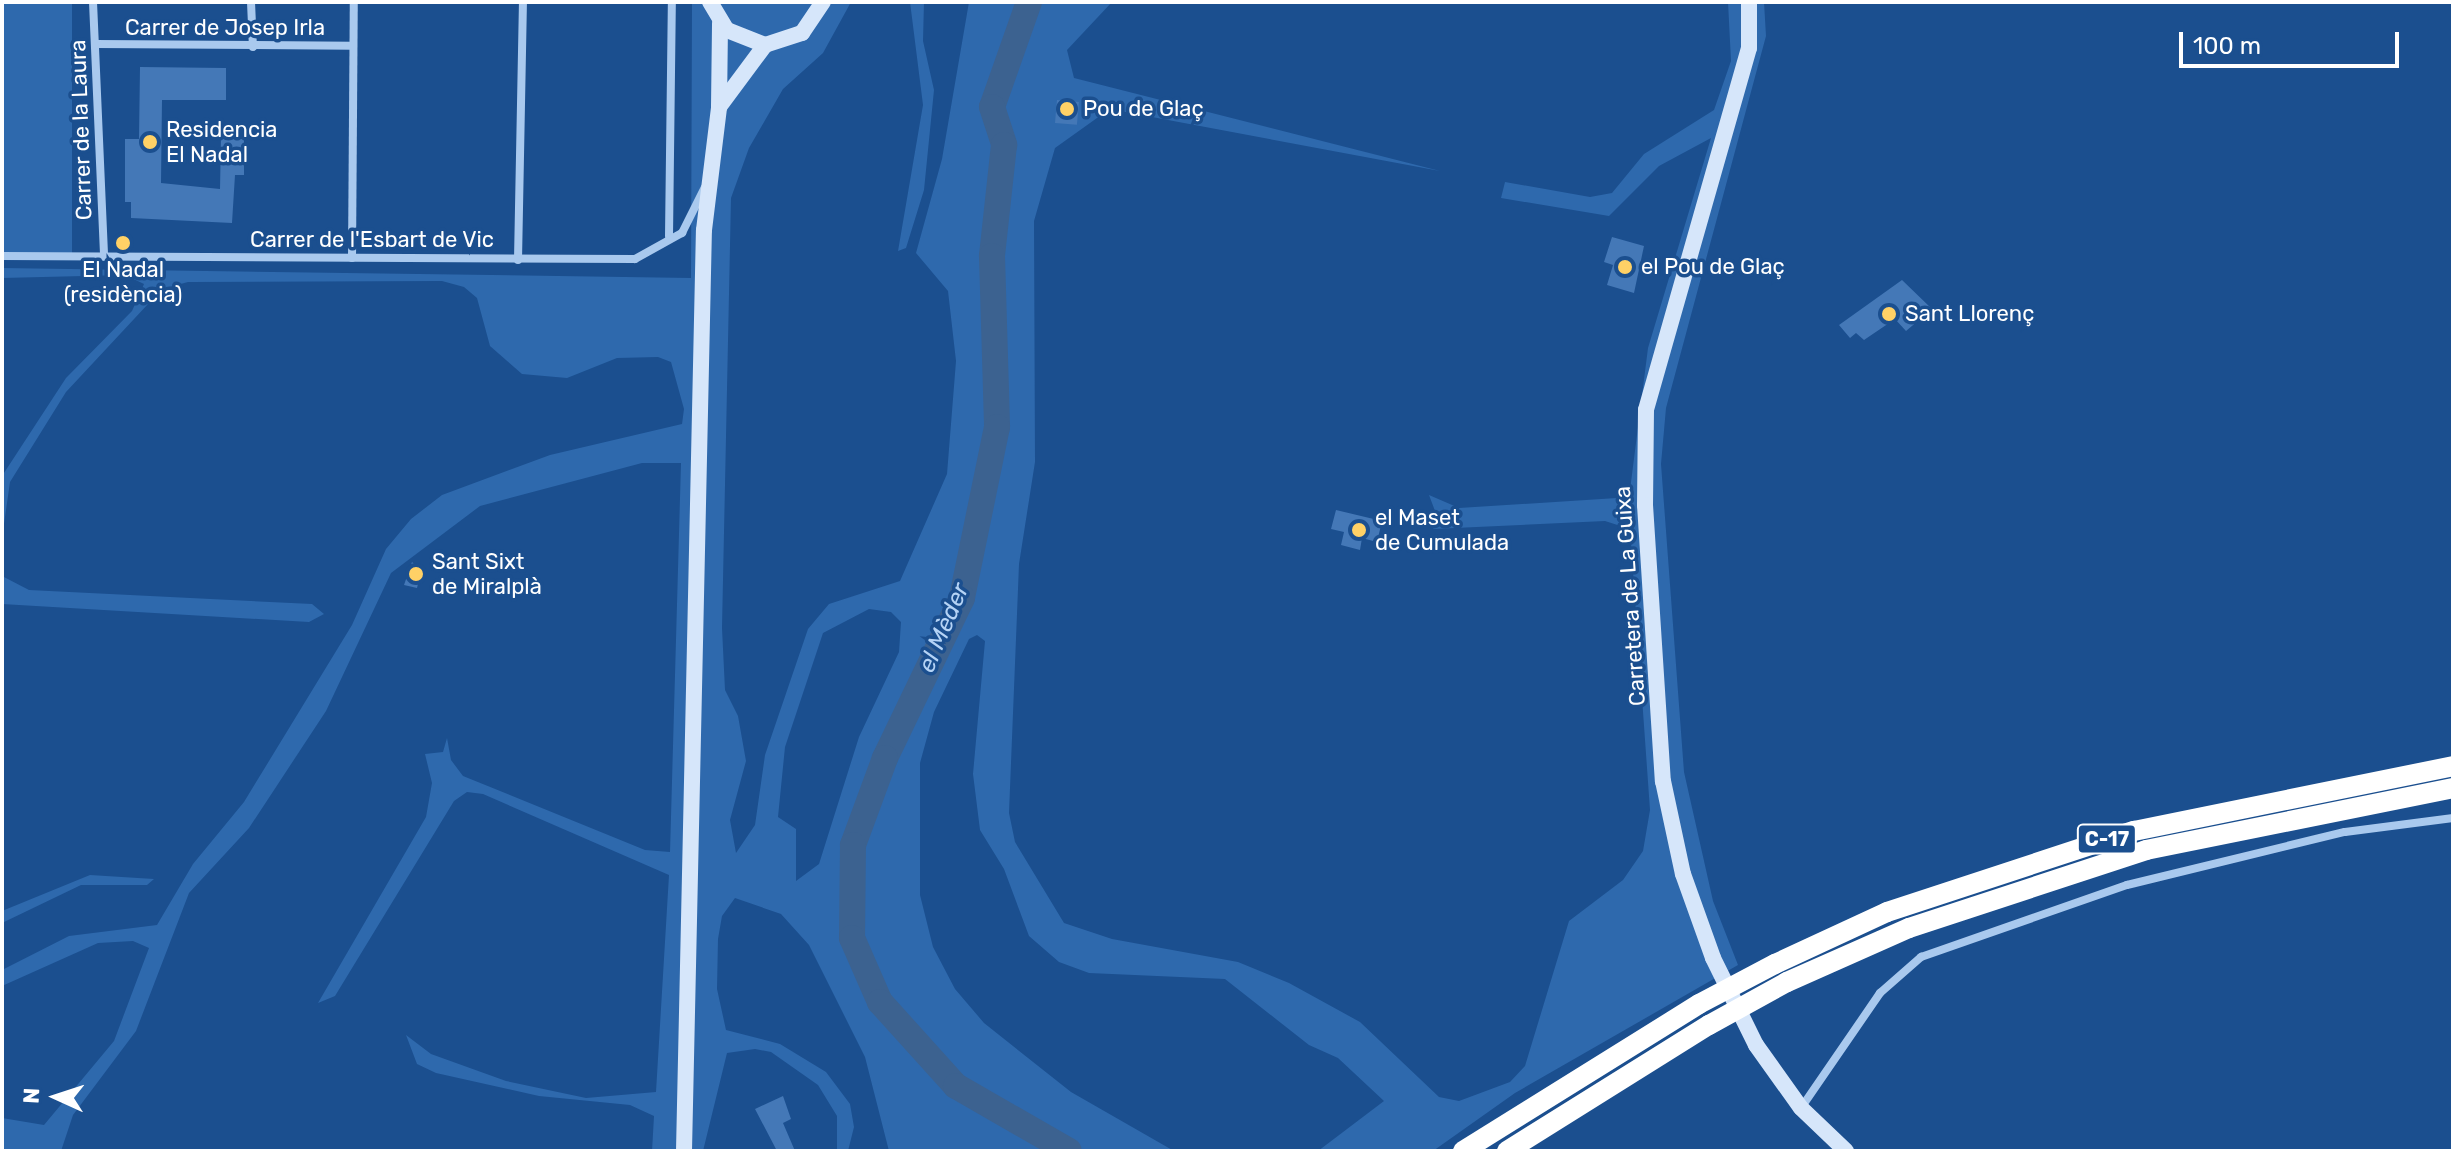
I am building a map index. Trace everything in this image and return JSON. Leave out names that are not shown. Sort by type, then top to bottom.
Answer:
[{"type":"highway","name":"C-17","points":[[1463,1151],[1699,1004],[1775,964],[1887,912],[2134,831],[2453,766]]},
{"type":"highway","name":"C-17","points":[[1507,1151],[1709,1025],[1787,982],[1909,928],[2146,850],[2453,788]]},
{"type":"street","name":"Carrer de la Laura","points":[[93,2],[104,257]]},
{"type":"street","points":[[251,2],[253,47]]},
{"type":"street","points":[[352,258],[354,2]]},
{"type":"street","points":[[518,260],[523,2]]},
{"type":"street","points":[[669,236],[672,2]]},
{"type":"street","points":[[684,1151],[706,187],[719,107],[720,23],[710,2]]},
{"type":"street","points":[[720,23],[743,40],[765,45],[802,33],[823,2]]},
{"type":"street","name":"Carretera de La Guixa","points":[[1749,2],[1749,48],[1646,410],[1645,505],[1663,781],[1683,874],[1713,958],[1750,1032],[1801,1108],[1846,1151]]},
{"type":"street","name":"Carrer de Josep Irla","points":[[95,44],[353,46]]},
{"type":"street","points":[[719,107],[765,45]]},
{"type":"street","name":"Carrer de l'Esbart de Vic","points":[[2,256],[635,259],[682,233],[706,187]]},
{"type":"street","points":[[1801,1108],[1880,993],[1921,957],[2127,885],[2345,832],[2453,818]]},
{"type":"shaded area","points":[[2,2],[72,2],[72,256],[2,256]]},
{"type":"shaded area","points":[[692,2],[851,2],[823,53],[783,89],[749,148],[731,198],[722,628],[725,690],[738,716],[746,761],[730,820],[736,853],[755,825],[765,755],[808,629],[829,604],[900,581],[947,474],[956,361],[948,291],[916,253],[942,159],[969,2],[1112,2],[1067,50],[1074,78],[1440,171],[1120,111],[1097,118],[1055,148],[1034,221],[1035,462],[1019,564],[1009,813],[1015,842],[1064,923],[1112,939],[1238,962],[1289,983],[1360,1022],[1439,1097],[1459,1101],[1510,1082],[1525,1066],[1569,921],[1623,880],[1643,851],[1650,810],[1630,529],[1605,521],[1433,529],[1438,519],[1429,495],[1459,508],[1617,498],[1630,490],[1648,348],[1711,138],[1659,166],[1609,216],[1501,198],[1505,182],[1590,197],[1612,193],[1644,154],[1714,110],[1731,61],[1728,2],[1764,2],[1766,36],[1666,408],[1661,464],[1684,772],[1713,901],[1738,965],[1515,1093],[1433,1151],[1318,1151],[1384,1101],[1338,1058],[1309,1045],[1225,979],[1089,973],[1059,962],[1029,936],[1004,869],[980,830],[973,774],[985,641],[977,635],[969,639],[934,712],[920,763],[920,895],[933,947],[955,989],[984,1023],[1071,1092],[1174,1151],[889,1151],[865,1057],[809,945],[781,914],[735,898],[722,916],[718,939],[717,989],[726,1030],[780,1044],[826,1072],[850,1104],[854,1127],[848,1151],[837,1151],[837,1116],[818,1085],[771,1052],[755,1049],[727,1053],[703,1151],[652,1151],[654,1116],[630,1105],[539,1096],[436,1073],[417,1064],[406,1035],[431,1054],[506,1081],[586,1098],[656,1092],[669,875],[483,794],[467,792],[454,801],[335,996],[318,1003],[426,817],[432,783],[425,754],[443,752],[447,738],[451,760],[463,776],[645,850],[670,852],[681,463],[642,463],[480,506],[391,573],[326,711],[249,828],[189,893],[136,1031],[73,1115],[61,1151],[2,1151],[2,1118],[44,1125],[114,1041],[149,948],[133,941],[98,943],[2,986],[2,970],[69,936],[157,925],[193,864],[244,802],[352,625],[386,549],[411,519],[442,495],[550,455],[682,424],[684,409],[671,362],[658,357],[617,358],[567,378],[522,374],[490,346],[477,298],[464,287],[442,281],[188,282],[162,289],[66,392],[10,482],[2,538],[2,476],[66,378],[132,311],[144,284],[125,275],[2,278],[2,268],[691,278]],"holes":[[[869,609],[891,612],[901,622],[899,652],[859,737],[819,864],[796,881],[796,829],[778,817],[785,747],[823,633]]]},
{"type":"shaded area","points":[[910,2],[924,2],[923,41],[934,90],[924,190],[906,248],[898,251],[923,105]]},
{"type":"shaded area","points":[[2,576],[29,590],[312,604],[324,614],[309,622],[2,604]]},
{"type":"shaded area","points":[[90,875],[154,879],[147,885],[81,885],[2,923],[2,911]]},
{"type":"building","name":"Residencia El Nadal","points":[[140,67],[226,68],[226,100],[162,100],[161,183],[220,189],[221,135],[244,136],[244,175],[235,175],[232,223],[131,218],[131,202],[125,202],[125,139],[139,139]]},
{"type":"building","name":"Pou de Glaç","points":[[1057,100],[1079,102],[1077,125],[1055,123]]},
{"type":"building","name":"el Pou de Glaç","points":[[1612,237],[1644,246],[1634,293],[1607,285],[1613,265],[1604,262]]},
{"type":"building","name":"Sant Llorenç","points":[[1902,280],[1932,309],[1906,331],[1895,319],[1864,340],[1856,333],[1850,338],[1839,325]]},
{"type":"building","name":"el Maset de Cumulada","points":[[1336,510],[1382,521],[1377,542],[1362,538],[1360,550],[1341,545],[1344,532],[1331,529]]},
{"type":"building","name":"Sant Sixt de Miralplà","points":[[412,562],[421,571],[417,588],[404,585]]},
{"type":"building","points":[[783,1096],[791,1119],[783,1123],[795,1151],[777,1151],[755,1109]]},
{"type":"waterway","name":"el Mèder","points":[[1029,2],[992,107],[1004,145],[992,256],[997,427],[962,598],[885,758],[853,845],[852,938],[880,1002],[956,1086],[1069,1151]]},
{"type":"place","name":"Pou de Glaç","points":[[1067,109]]},
{"type":"place","name":"Residencia El Nadal","points":[[150,142]]},
{"type":"place","name":"El Nadal (residència)","points":[[123,243]]},
{"type":"place","name":"el Pou de Glaç","points":[[1625,267]]},
{"type":"place","name":"Sant Llorenç","points":[[1889,314]]},
{"type":"place","name":"el Maset de Cumulada","points":[[1359,530]]},
{"type":"place","name":"Sant Sixt de Miralplà","points":[[416,574]]}]
